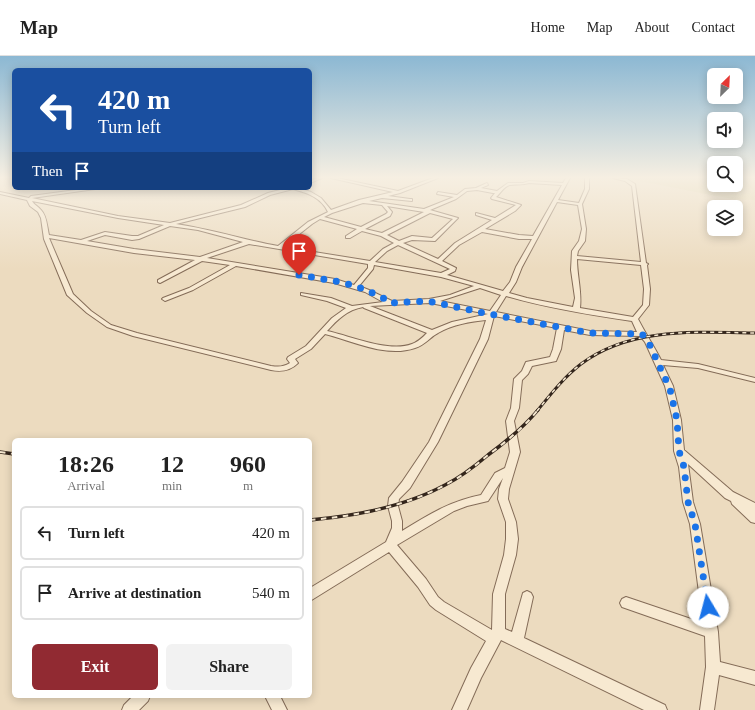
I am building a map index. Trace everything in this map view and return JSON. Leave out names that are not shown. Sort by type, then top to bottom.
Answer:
[{"type":"street","points":[[37,209],[40,211],[43,218],[46,236],[70,295],[80,305],[109,326],[129,333],[282,370],[288,368],[294,363],[291,359],[309,347],[333,320],[351,308],[390,303],[428,301],[481,286]]},
{"type":"street","points":[[80,209],[166,226],[198,229],[250,242],[442,275],[526,300],[619,318],[635,319]]},
{"type":"street","points":[[79,242],[106,233],[132,238],[139,237],[166,226],[233,209]]},
{"type":"street","points":[[280,247],[310,223],[340,209]]},
{"type":"street","points":[[348,238],[373,222],[389,215],[390,212],[387,209]]},
{"type":"street","points":[[356,286],[371,268],[371,263],[388,247],[412,238],[433,240],[456,218],[430,211],[409,209]]},
{"type":"street","points":[[420,210],[428,209]]},
{"type":"street","points":[[443,209],[459,213]]},
{"type":"street","points":[[438,262],[457,244],[515,209]]},
{"type":"street","points":[[391,543],[397,521],[393,506],[394,498],[406,486],[436,436],[484,338],[490,316],[515,278],[519,267],[552,209]]},
{"type":"street","points":[[576,310],[578,298],[574,270],[576,256],[575,251],[582,241],[584,229],[581,209]]},
{"type":"street","points":[[635,319],[646,304],[647,289],[637,209]]},
{"type":"street","points":[[383,235],[430,211]]},
{"type":"street","points":[[478,214],[496,220]]},
{"type":"street","points":[[321,218],[344,223],[383,235],[399,244],[454,268],[453,270],[442,275]]},
{"type":"street","points":[[481,230],[519,237],[535,238]]},
{"type":"street","points":[[46,236],[134,251],[201,259],[314,277],[356,286],[382,297],[390,303]]},
{"type":"street","points":[[160,281],[201,259],[250,242]]},
{"type":"street","points":[[576,256],[645,264]]},
{"type":"street","points":[[165,299],[191,288],[235,265]]},
{"type":"street","points":[[303,294],[323,298],[351,308]]},
{"type":"street","points":[[428,301],[490,316],[605,334],[642,334]]},
{"type":"street","points":[[364,306],[433,332]]},
{"type":"street","points":[[323,332],[396,349],[411,347],[421,343],[433,332],[457,322],[490,316]]},
{"type":"street","points":[[635,319],[642,334],[648,341],[670,389],[677,420],[679,451],[684,467],[688,502],[695,524],[711,632],[713,667],[707,710]]},
{"type":"street","points":[[459,710],[476,673],[496,636],[499,594],[510,555],[512,539],[511,522],[503,499],[504,489],[515,452],[510,421],[514,408],[518,379],[529,364],[553,359],[557,348],[561,327]]},
{"type":"street","points":[[657,362],[698,366],[755,380]]},
{"type":"street","points":[[679,451],[755,519]]},
{"type":"street","points":[[312,594],[391,543],[450,508],[463,502],[484,498],[498,476],[509,470]]},
{"type":"street","points":[[729,495],[755,508]]},
{"type":"street","points":[[391,543],[434,601],[445,610],[496,636],[517,642],[660,710]]},
{"type":"street","points":[[517,642],[527,597]]},
{"type":"street","points":[[626,603],[711,632]]},
{"type":"street","points":[[713,667],[755,678]]},
{"type":"street","points":[[129,710],[141,698]]},
{"type":"street","points":[[273,698],[280,710]]},
{"type":"railway","points":[[537,411],[563,380],[581,364],[600,352],[621,343],[664,334],[710,332],[755,333]]},
{"type":"railway","points":[[312,520],[362,513],[396,505],[429,493],[462,475],[502,445],[527,423],[538,410]]},
{"type":"railway","points":[[0,452],[12,454]]},
{"type":"route","points":[[299,275],[356,286],[382,297],[390,303],[428,301],[590,333],[642,334],[648,341],[670,389],[677,420],[679,451],[684,467],[688,502],[695,524],[708,607]]}]
